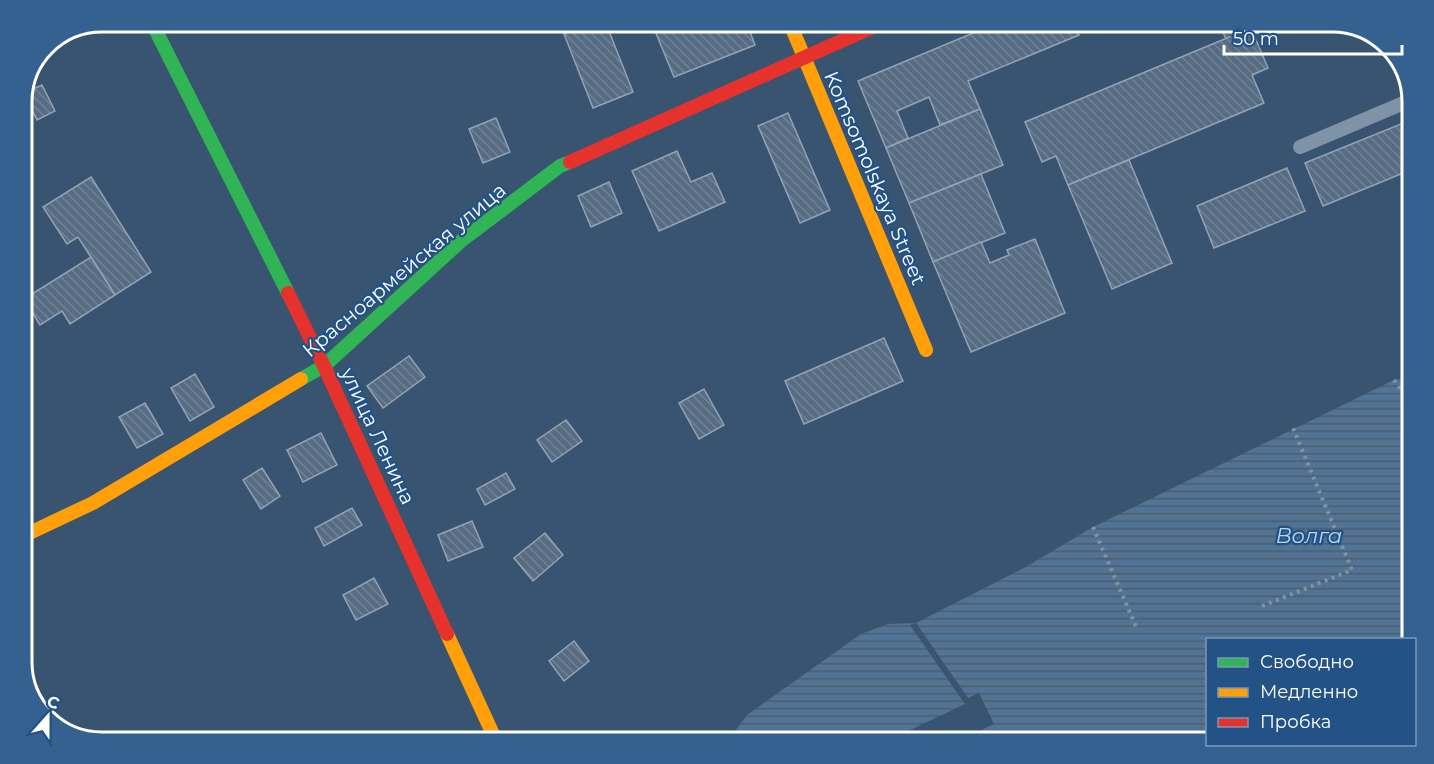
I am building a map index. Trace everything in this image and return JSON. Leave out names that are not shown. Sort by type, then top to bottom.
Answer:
[{"type":"street","name":"улица Ленина","points":[[157,32],[324,366],[492,732]]},
{"type":"street","name":"Komsomolskaya Street","points":[[793,32],[926,350]]},
{"type":"street","name":"Красноармейская улица","points":[[32,532],[93,503],[324,366],[461,241],[560,166],[860,32]]},
{"type":"lane","points":[[1300,147],[1402,104]]},
{"type":"path","points":[[1394,380],[1402,391]]},
{"type":"path","points":[[1262,606],[1352,570],[1293,428]]},
{"type":"path","points":[[1093,526],[1137,629]]},
{"type":"water","name":"Волга","points":[[1402,378],[1402,638],[1206,638],[1206,732],[734,732],[747,715],[861,634],[888,624],[916,623],[1024,568],[1093,527],[1394,380]]},
{"type":"pier","points":[[916,623],[968,698],[979,693],[994,724],[978,732],[906,732],[965,704],[910,625]]},
{"type":"building","points":[[609,32],[633,92],[593,108],[564,34]]},
{"type":"building","points":[[656,32],[750,32],[755,45],[674,77]]},
{"type":"building","points":[[976,32],[1078,32],[1079,35],[968,81],[980,109],[940,125],[929,97],[897,111],[908,138],[886,148],[858,81]]},
{"type":"building","points":[[1223,32],[1242,32],[1226,39]]},
{"type":"building","points":[[1241,32],[1253,32],[1268,68],[1252,75],[1264,103],[1068,185],[1056,156],[1042,162],[1025,122]]},
{"type":"building","points":[[42,85],[55,111],[37,120],[32,110],[33,89]]},
{"type":"building","points":[[980,109],[1003,165],[909,203],[886,148]]},
{"type":"building","points":[[788,113],[830,210],[800,223],[758,126]]},
{"type":"building","points":[[496,118],[510,152],[483,163],[469,129]]},
{"type":"building","points":[[1402,123],[1402,174],[1323,206],[1305,163]]},
{"type":"building","points":[[677,151],[691,182],[712,173],[725,202],[659,231],[632,171]]},
{"type":"building","points":[[1129,160],[1172,263],[1112,289],[1068,185]]},
{"type":"building","points":[[1287,168],[1305,211],[1214,248],[1197,206]]},
{"type":"building","points":[[981,174],[1005,233],[933,262],[909,203]]},
{"type":"building","points":[[91,177],[151,272],[115,295],[78,237],[67,244],[43,207]]},
{"type":"building","points":[[609,182],[622,213],[591,227],[578,196]]},
{"type":"building","points":[[1035,239],[1065,313],[971,352],[933,262],[981,242],[990,263],[1009,255],[1007,250]]},
{"type":"building","points":[[91,257],[115,295],[70,324],[62,311],[40,325],[32,312],[32,294]]},
{"type":"building","points":[[884,338],[903,381],[804,424],[785,381]]},
{"type":"building","points":[[409,356],[425,377],[383,408],[367,386]]},
{"type":"building","points":[[195,374],[214,407],[190,421],[171,388]]},
{"type":"building","points":[[704,389],[724,425],[699,439],[679,403]]},
{"type":"building","points":[[145,403],[163,434],[137,448],[119,417]]},
{"type":"building","points":[[566,420],[582,441],[552,462],[537,440]]},
{"type":"building","points":[[321,433],[337,465],[303,482],[287,450]]},
{"type":"building","points":[[262,468],[280,496],[261,509],[243,480]]},
{"type":"building","points":[[506,473],[515,489],[485,505],[477,489]]},
{"type":"building","points":[[352,508],[362,525],[324,546],[315,528]]},
{"type":"building","points":[[472,521],[483,547],[448,561],[438,535]]},
{"type":"building","points":[[545,533],[563,555],[533,581],[514,558]]},
{"type":"building","points":[[374,578],[388,604],[356,620],[343,595]]},
{"type":"building","points":[[574,641],[589,661],[564,681],[549,661]]},
{"type":"traffic: fast","points":[[157,32],[288,293]]},
{"type":"traffic: fast","points":[[301,379],[324,366],[461,241],[560,166],[570,162]]},
{"type":"traffic: slow","points":[[794,32],[926,350]]},
{"type":"traffic: slow","points":[[32,532],[93,503],[301,379]]},
{"type":"traffic: slow","points":[[447,634],[492,732]]},
{"type":"traffic: jam","points":[[570,162],[861,32]]},
{"type":"traffic: jam","points":[[288,293],[447,634]]}]
